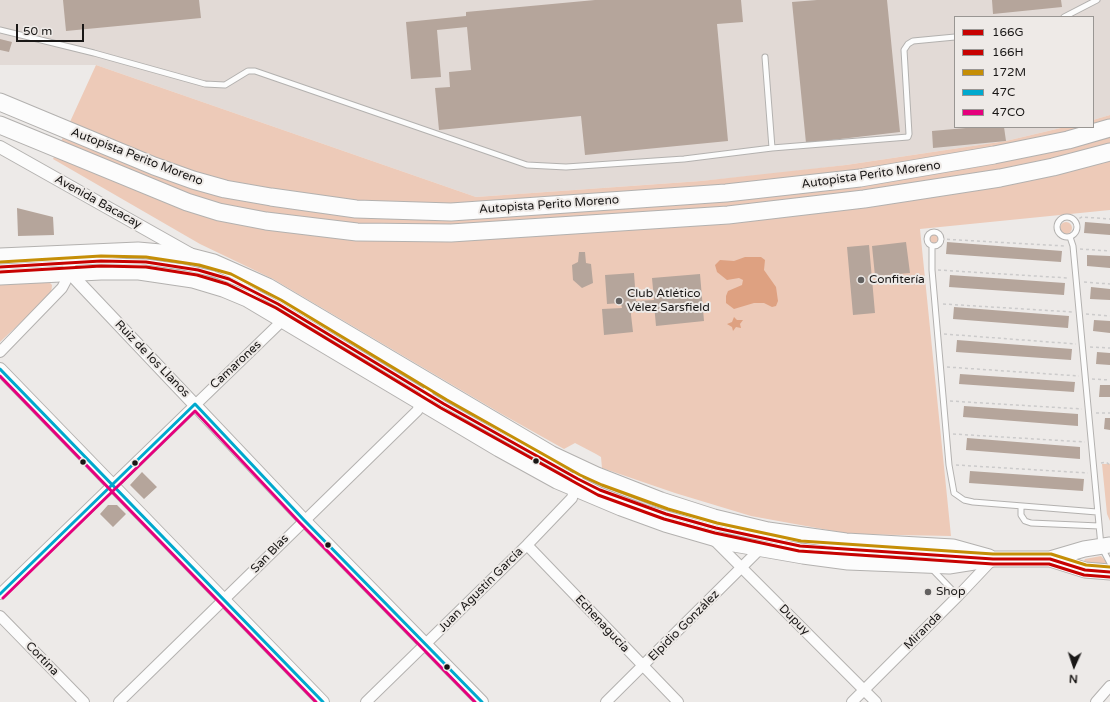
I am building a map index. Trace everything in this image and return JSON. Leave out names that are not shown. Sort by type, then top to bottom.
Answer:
[{"type":"highway","name":"Autopista Perito Moreno","points":[[0,102],[154,166],[193,180],[225,189],[356,209],[451,212],[726,193],[860,178],[994,155],[1068,140],[1110,128]]},
{"type":"highway","name":"Autopista Perito Moreno","points":[[0,125],[187,202],[219,212],[266,221],[357,232],[451,232],[728,215],[864,199],[1000,178],[1053,168],[1110,152]]},
{"type":"main road","points":[[0,277],[138,250],[196,257],[233,269],[268,286],[427,393],[519,461],[577,479],[661,500],[699,512],[768,530],[846,541],[954,547],[994,558]]},
{"type":"main road","points":[[0,256],[163,274],[193,280],[235,294],[427,393],[534,444],[577,479],[643,516],[712,538],[760,549],[848,562],[949,566],[994,558],[1050,559],[1085,570],[1110,572]]},
{"type":"main road","points":[[1050,559],[1084,549],[1105,545]]},
{"type":"street","name":"Avenida Bacacay","points":[[0,147],[196,257]]},
{"type":"street","points":[[0,352],[62,288],[69,263]]},
{"type":"street","name":"Ruiz de los Llanos","points":[[69,263],[195,404],[304,520],[426,643],[482,702]]},
{"type":"street","name":"Camarones","points":[[0,594],[283,320]]},
{"type":"street","points":[[0,369],[323,702]]},
{"type":"street","name":"San Blas","points":[[119,702],[417,411],[427,393]]},
{"type":"street","name":"Juan Agustín García","points":[[366,702],[527,545],[572,498],[577,479]]},
{"type":"street","name":"Dupuy","points":[[712,538],[876,702]]},
{"type":"street","name":"Echenagucía","points":[[527,545],[678,702]]},
{"type":"street","name":"Elpidio González","points":[[606,702],[760,549]]},
{"type":"street","name":"Miranda","points":[[852,702],[994,558]]},
{"type":"street","name":"Cortina","points":[[0,616],[84,702]]},
{"type":"street","points":[[1096,702],[1110,686]]},
{"type":"lane","points":[[1066,16],[1097,0]]},
{"type":"lane","points":[[0,30],[94,53],[205,84],[225,85],[248,71],[255,70],[527,165],[574,167],[684,159],[772,148],[908,137],[910,134],[904,50],[908,44],[913,42],[954,37]]},
{"type":"lane","points":[[765,56],[772,148]]},
{"type":"lane","points":[[1066,217],[1074,221],[1076,229],[1070,237],[1063,237],[1058,233],[1057,223],[1066,217]]},
{"type":"lane","points":[[932,246],[938,244],[941,239],[936,232],[930,233],[926,238],[932,246],[932,270],[949,465],[954,492],[958,497],[972,502],[1097,512]]},
{"type":"lane","points":[[1070,237],[1073,247],[1097,512],[1099,526],[1110,563]]},
{"type":"lane","points":[[0,266],[101,261],[162,263],[198,270],[229,279],[278,304],[427,393]]},
{"type":"lane","points":[[1021,506],[1021,515],[1025,521],[1031,523],[1099,526]]},
{"type":"lane","points":[[929,565],[958,596]]},
{"type":"path","points":[[1074,221],[1082,217],[1110,220]]},
{"type":"path","points":[[941,239],[1073,247],[1110,251]]},
{"type":"path","points":[[932,270],[1076,280],[1110,284]]},
{"type":"path","points":[[935,304],[1110,316]]},
{"type":"path","points":[[938,334],[1110,348]]},
{"type":"path","points":[[941,367],[1110,380]]},
{"type":"path","points":[[944,400],[1110,413]]},
{"type":"path","points":[[947,433],[1091,442]]},
{"type":"path","points":[[1106,462],[1110,465]]},
{"type":"path","points":[[1093,463],[1110,462]]},
{"type":"path","points":[[949,465],[1094,473]]},
{"type":"shaded area","points":[[0,0],[1110,0],[1110,115],[1094,120],[1094,16],[954,16],[954,128],[1061,128],[1006,141],[846,165],[772,174],[701,181],[476,197],[96,65],[0,65]]},
{"type":"shaded area","name":"Club Atlético Vélez Sarsfield","points":[[96,65],[476,197],[701,181],[846,165],[1006,141],[1061,128],[1094,128],[1094,120],[1110,115],[1110,210],[920,229],[951,536],[850,534],[751,516],[675,493],[602,468],[601,457],[596,454],[575,443],[564,449],[273,279],[200,244],[53,159]]},
{"type":"shaded area","points":[[1066,222],[1070,224],[1072,228],[1070,232],[1066,234],[1062,232],[1060,228],[1062,224]]},
{"type":"shaded area","points":[[934,234],[939,239],[934,244],[929,239]]},
{"type":"shaded area","points":[[745,257],[761,257],[765,260],[764,270],[776,287],[778,301],[776,306],[772,307],[764,303],[754,303],[734,309],[726,303],[728,291],[742,285],[743,280],[739,278],[727,280],[717,272],[715,265],[720,260],[734,261]]},
{"type":"shaded area","points":[[48,281],[52,285],[51,294],[0,342],[0,283]]},
{"type":"shaded area","points":[[734,317],[737,320],[743,320],[740,324],[741,328],[736,327],[733,331],[732,327],[727,324],[732,322]]},
{"type":"shaded area","points":[[1102,464],[1110,464],[1110,521],[1107,514]]},
{"type":"shaded area","points":[[1101,556],[1110,565],[1089,564],[1084,561],[1085,559]]},
{"type":"building","points":[[63,0],[199,0],[201,18],[66,31]]},
{"type":"building","points":[[595,0],[741,0],[743,22],[717,24],[728,141],[585,155],[581,116],[439,130],[435,88],[450,87],[449,72],[471,70],[467,27],[437,30],[441,77],[411,79],[406,22],[466,16],[466,12]]},
{"type":"building","points":[[817,0],[887,0],[900,132],[806,143],[792,2]]},
{"type":"building","points":[[992,0],[1061,0],[1062,7],[993,14]]},
{"type":"building","points":[[0,39],[12,42],[9,52],[0,50]]},
{"type":"building","points":[[966,128],[1004,128],[1006,141],[933,148],[932,131]]},
{"type":"building","points":[[17,208],[53,217],[54,235],[18,236]]},
{"type":"building","points":[[1085,222],[1110,224],[1110,235],[1084,233]]},
{"type":"building","points":[[906,242],[910,273],[875,276],[872,246]]},
{"type":"building","points":[[947,242],[1062,251],[1061,262],[946,254]]},
{"type":"building","name":"Confitería","points":[[869,245],[875,313],[853,315],[847,247]]},
{"type":"building","points":[[579,252],[585,252],[586,263],[591,264],[593,283],[582,288],[573,280],[572,265],[578,262]]},
{"type":"building","points":[[1087,255],[1110,256],[1110,268],[1087,266]]},
{"type":"building","points":[[634,273],[636,301],[654,300],[652,278],[700,274],[704,321],[656,326],[654,304],[630,306],[633,332],[604,335],[602,309],[622,308],[621,303],[607,304],[605,275]]},
{"type":"building","points":[[950,275],[1065,283],[1064,295],[949,287]]},
{"type":"building","points":[[1091,287],[1110,289],[1110,300],[1090,299]]},
{"type":"building","points":[[954,307],[1069,316],[1068,328],[953,319]]},
{"type":"building","points":[[1094,320],[1110,321],[1110,333],[1093,331]]},
{"type":"building","points":[[957,340],[1072,349],[1071,360],[956,352]]},
{"type":"building","points":[[1097,352],[1110,353],[1110,365],[1096,364]]},
{"type":"building","points":[[960,374],[1075,382],[1074,392],[959,384]]},
{"type":"building","points":[[1100,385],[1110,385],[1110,397],[1099,397]]},
{"type":"building","points":[[964,406],[1078,414],[1078,426],[963,417]]},
{"type":"building","points":[[1105,418],[1110,418],[1110,430],[1104,429]]},
{"type":"building","points":[[967,438],[1080,447],[1080,459],[966,450]]},
{"type":"building","points":[[970,471],[1084,479],[1083,491],[969,483]]},
{"type":"building","points":[[142,472],[157,487],[144,499],[130,485]]},
{"type":"building","points":[[108,505],[117,505],[126,514],[113,527],[100,514]]},
{"type":"transit line","name":"172M","points":[[0,262],[101,256],[146,257],[199,265],[231,274],[281,300],[447,400],[580,475],[602,485],[668,509],[717,523],[801,541],[993,554],[1051,554],[1086,565],[1110,567]]},
{"type":"transit line","name":"166G","points":[[0,267],[101,261],[146,262],[198,270],[229,279],[278,304],[444,404],[578,479],[600,490],[666,514],[716,528],[800,546],[993,559],[1050,559],[1085,570],[1110,572]]},
{"type":"transit line","name":"166H","points":[[0,272],[101,266],[146,267],[197,275],[227,284],[276,308],[441,408],[598,495],[664,519],[715,533],[799,551],[993,564],[1049,564],[1084,575],[1110,577]]},
{"type":"transit line","name":"47C","points":[[0,369],[323,702]]},
{"type":"transit line","name":"47CO","points":[[0,376],[316,702]]},
{"type":"transit line","name":"47C","points":[[0,594],[195,404],[304,520],[482,702]]},
{"type":"transit line","name":"47CO","points":[[3,598],[195,411],[300,523],[475,702]]},
{"type":"place","name":"Confitería","points":[[861,280]]},
{"type":"place","name":"Club Atlético Vélez Sarsfield","points":[[619,301]]},
{"type":"place","name":"Shop","points":[[928,592]]}]
